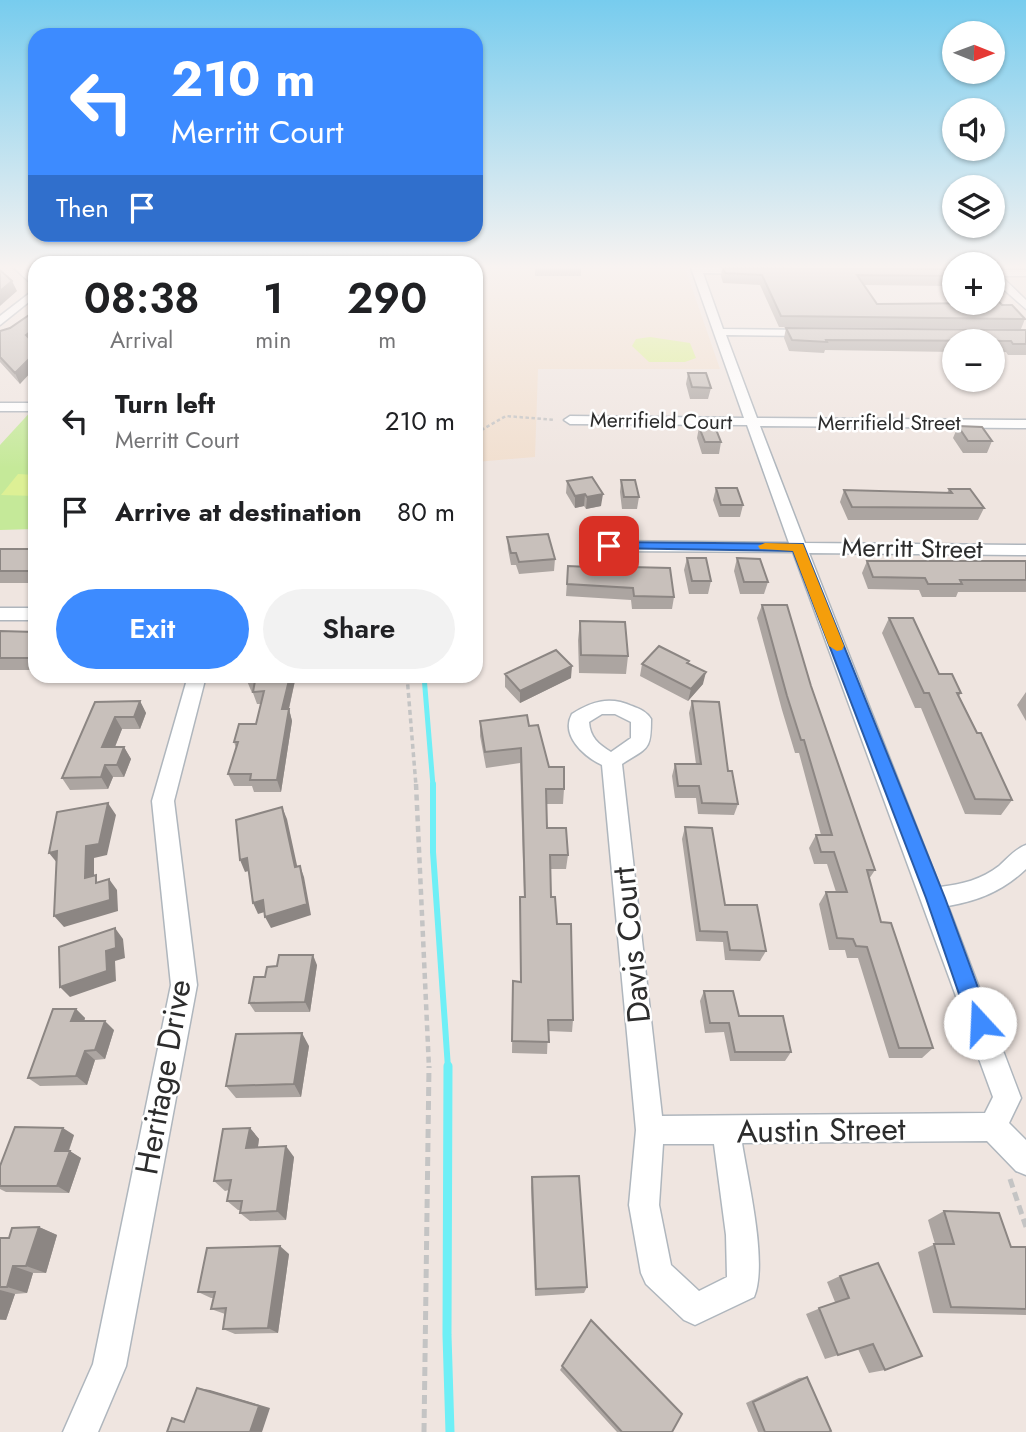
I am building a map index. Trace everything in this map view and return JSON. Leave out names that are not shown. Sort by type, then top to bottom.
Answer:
[{"type":"street","points":[[720,335],[798,547],[935,898],[1007,1098],[993,1128],[1026,1161]]},
{"type":"street","points":[[0,407],[28,407]]},
{"type":"street","name":"Merrifield Court","points":[[570,420],[751,422]]},
{"type":"street","name":"Merrifield Street","points":[[751,422],[1026,424]]},
{"type":"street","name":"Merritt Street","points":[[609,546],[1026,550]]},
{"type":"street","points":[[0,614],[28,614]]},
{"type":"street","name":"Heritage Drive","points":[[80,1432],[109,1366],[184,985],[163,802],[195,683]]},
{"type":"street","name":"Davis Court","points":[[612,761],[650,1130]]},
{"type":"street","points":[[935,898],[975,893],[1006,875],[1026,855]]},
{"type":"street","name":"Austin Street","points":[[650,1130],[993,1128]]},
{"type":"street","points":[[650,1130],[644,1205],[657,1273],[695,1309],[743,1286],[741,1235],[726,1131]]},
{"type":"path","points":[[483,427],[501,415],[570,420]]},
{"type":"path","points":[[408,683],[418,807],[429,1061],[424,1432]]},
{"type":"shaded area","points":[[483,335],[708,335],[720,369],[538,369],[535,457],[483,461]]},
{"type":"green space","points":[[650,337],[690,343],[696,358],[685,362],[649,362],[632,346],[636,339]]},
{"type":"green space","points":[[28,415],[28,529],[0,530],[0,445]]},
{"type":"green space","points":[[18,474],[28,475],[28,496],[1,495]]},
{"type":"building","points":[[0,335],[28,337],[28,360],[15,373],[0,357]]},
{"type":"building","points":[[789,335],[942,335],[942,341],[826,340],[827,342],[792,340]]},
{"type":"building","points":[[1005,335],[1026,335],[1026,344],[1013,344],[1005,341]]},
{"type":"building","points":[[688,373],[706,373],[711,388],[692,387]]},
{"type":"building","points":[[958,426],[982,427],[992,441],[968,441]]},
{"type":"building","points":[[699,427],[715,427],[721,442],[705,442]]},
{"type":"building","points":[[592,477],[603,494],[575,496],[567,481]]},
{"type":"building","points":[[621,480],[635,480],[639,497],[624,497]]},
{"type":"building","points":[[716,488],[737,488],[743,505],[721,505]]},
{"type":"building","points":[[949,489],[970,489],[984,508],[852,507],[844,490],[952,493]]},
{"type":"building","points":[[548,534],[555,559],[519,562],[516,553],[511,553],[507,537]]},
{"type":"building","points":[[0,549],[28,549],[28,571],[0,571]]},
{"type":"building","points":[[687,558],[706,558],[711,581],[692,581]]},
{"type":"building","points":[[737,558],[760,559],[768,582],[744,582]]},
{"type":"building","points":[[867,561],[1026,561],[1026,580],[960,580],[962,584],[928,584],[925,578],[873,577]]},
{"type":"building","points":[[568,566],[670,568],[674,597],[634,596],[633,588],[567,584]]},
{"type":"building","points":[[762,605],[787,605],[811,686],[875,870],[867,870],[881,922],[891,923],[933,1048],[899,1048],[867,947],[856,946],[853,939],[837,938],[826,892],[847,892],[834,852],[821,852],[816,835],[832,835],[804,740],[801,740],[787,696]]},
{"type":"building","points":[[889,618],[913,618],[939,674],[952,674],[961,693],[957,693],[977,733],[981,733],[1012,800],[975,799],[929,693],[924,693]]},
{"type":"building","points":[[580,621],[625,622],[628,656],[581,655]]},
{"type":"building","points":[[0,631],[28,632],[28,658],[0,658]]},
{"type":"building","points":[[659,646],[706,672],[691,689],[642,664]]},
{"type":"building","points":[[556,650],[572,666],[520,691],[505,674]]},
{"type":"building","points":[[255,683],[288,683],[282,709],[289,709],[277,780],[250,780],[251,774],[228,774],[238,742],[234,742],[239,724],[256,724],[264,691],[253,692]]},
{"type":"building","points":[[140,701],[134,717],[115,717],[102,747],[124,747],[117,765],[105,765],[101,777],[62,778],[95,702]]},
{"type":"building","points":[[692,701],[719,702],[728,771],[732,771],[738,804],[702,803],[699,786],[678,786],[675,764],[701,764]]},
{"type":"building","points":[[527,715],[529,726],[538,725],[549,767],[564,767],[564,789],[546,789],[547,828],[566,828],[568,855],[550,855],[551,897],[555,897],[557,924],[571,924],[573,1020],[548,1020],[549,1042],[512,1041],[513,981],[521,982],[520,897],[525,897],[521,748],[485,752],[480,721]]},
{"type":"building","points":[[108,803],[99,844],[86,846],[85,878],[96,875],[96,883],[109,879],[110,900],[54,916],[57,851],[49,853],[57,812]]},
{"type":"building","points":[[282,807],[295,867],[300,866],[307,904],[265,917],[263,900],[253,903],[247,858],[240,860],[236,820]]},
{"type":"building","points":[[685,827],[712,828],[725,905],[757,905],[766,951],[730,950],[727,932],[700,931]]},
{"type":"building","points":[[115,928],[116,948],[106,951],[107,971],[60,987],[59,947]]},
{"type":"building","points":[[279,955],[313,955],[305,1002],[249,1003],[254,977],[265,977],[267,967],[277,966]]},
{"type":"building","points":[[704,991],[733,991],[739,1016],[783,1016],[791,1052],[735,1052],[729,1023],[710,1023]]},
{"type":"building","points":[[53,1009],[76,1009],[71,1021],[105,1021],[95,1050],[85,1051],[76,1076],[28,1078]]},
{"type":"building","points":[[302,1033],[294,1084],[226,1086],[236,1034]]},
{"type":"building","points":[[15,1127],[63,1128],[55,1151],[70,1151],[57,1186],[0,1186],[0,1166]]},
{"type":"building","points":[[250,1128],[246,1148],[286,1146],[277,1211],[240,1213],[242,1201],[227,1201],[231,1180],[214,1181],[223,1129]]},
{"type":"building","points":[[579,1176],[587,1287],[536,1289],[532,1177]]},
{"type":"building","points":[[944,1211],[999,1213],[1011,1247],[1026,1247],[1026,1309],[951,1307],[934,1244],[954,1244]]},
{"type":"building","points":[[39,1227],[26,1266],[13,1266],[7,1287],[0,1287],[0,1238],[9,1238],[12,1228]]},
{"type":"building","points":[[280,1246],[268,1328],[223,1329],[226,1308],[211,1309],[215,1292],[198,1292],[207,1248]]},
{"type":"building","points":[[878,1263],[922,1356],[885,1370],[873,1344],[838,1355],[819,1308],[849,1298],[840,1276]]},
{"type":"building","points":[[591,1320],[682,1414],[672,1432],[622,1432],[562,1366]]},
{"type":"building","points":[[807,1377],[831,1431],[765,1432],[753,1402]]},
{"type":"building","points":[[197,1388],[259,1406],[250,1432],[167,1432],[172,1418],[184,1422]]},
{"type":"waterway","points":[[425,683],[433,786]]},
{"type":"waterway","points":[[433,786],[433,852],[448,1068]]},
{"type":"waterway","points":[[448,1068],[447,1335],[450,1432]]},
{"type":"slow traffic","points":[[765,546],[798,547],[837,646]]},
{"type":"route","points":[[609,546],[798,547],[935,898],[980,1023]]}]
